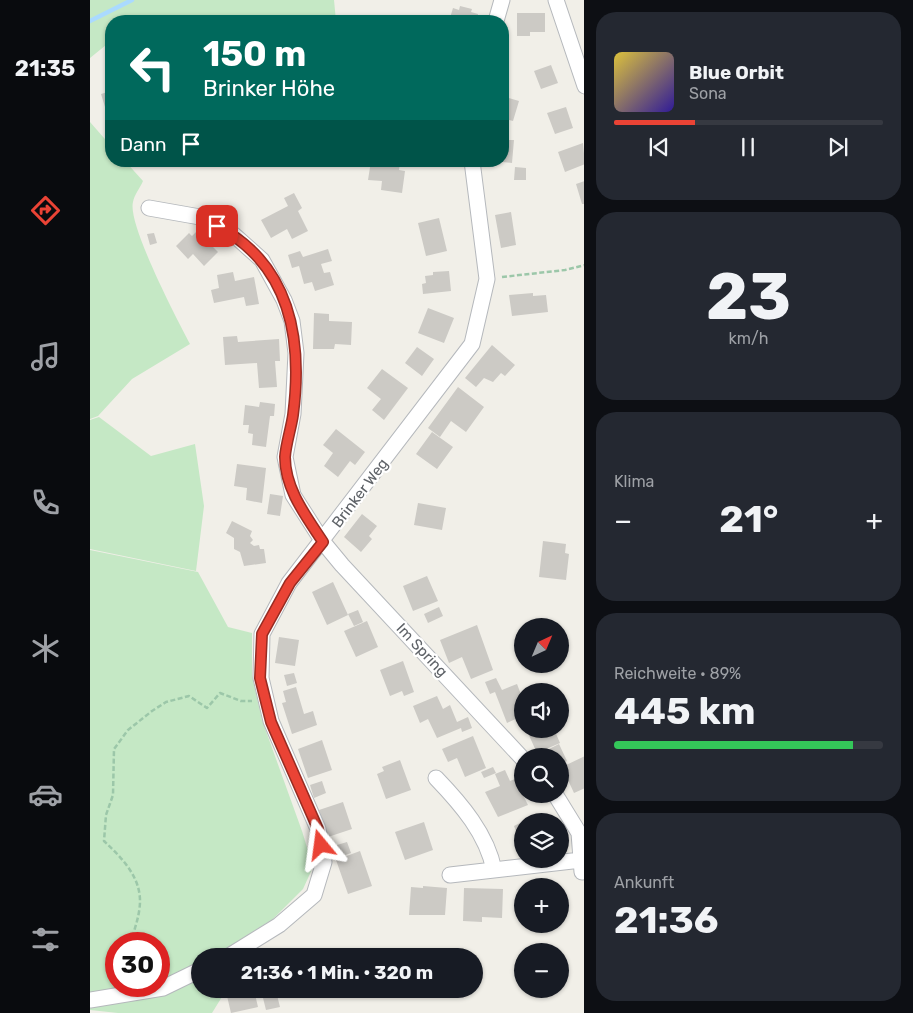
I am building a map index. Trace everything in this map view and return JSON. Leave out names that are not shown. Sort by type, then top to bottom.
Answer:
[{"type":"street","points":[[498,15],[502,0]]},
{"type":"street","points":[[556,0],[584,86]]},
{"type":"street","name":"Brinker Weg","points":[[242,948],[279,925],[314,895],[324,862],[318,829],[271,722],[260,678],[262,634],[290,583],[472,344],[487,279],[473,167]]},
{"type":"street","name":"Im Spring","points":[[149,208],[200,217],[234,235],[262,260],[284,300],[292,321],[296,352],[293,414],[285,457],[293,495],[323,542],[514,749]]},
{"type":"street","points":[[436,778],[460,802],[491,852],[494,870]]},
{"type":"street","points":[[450,875],[494,870],[582,866],[579,833],[561,803]]},
{"type":"street","points":[[90,1000],[163,988],[191,974]]},
{"type":"path","points":[[487,279],[565,270],[584,265]]},
{"type":"path","points":[[133,932],[140,902],[134,877],[122,858],[104,841],[106,815],[113,795],[114,749],[128,730],[166,702],[189,696],[207,708],[220,693],[241,701],[266,700]]},
{"type":"green space","points":[[90,0],[334,0],[335,15],[105,15],[105,46],[90,58]]},
{"type":"green space","points":[[90,122],[105,139],[105,167],[130,167],[143,181],[133,202],[133,213],[145,251],[190,344],[132,379],[98,416],[90,419]]},
{"type":"green space","points":[[99,417],[151,456],[195,444],[204,506],[196,571],[90,549],[90,420]]},
{"type":"green space","points":[[90,550],[198,572],[228,627],[252,633],[252,676],[262,720],[313,867],[303,889],[273,919],[228,948],[191,948],[191,998],[221,998],[212,1013],[118,1013],[90,1010]]},
{"type":"building","points":[[460,6],[472,9],[471,12],[478,15],[451,15],[453,8],[459,10]]},
{"type":"building","points":[[517,13],[545,13],[545,32],[530,32],[530,36],[517,36]]},
{"type":"building","points":[[551,65],[558,83],[541,89],[534,71]]},
{"type":"building","points":[[105,93],[105,107],[101,94]]},
{"type":"building","points":[[509,98],[519,101],[513,121],[509,120]]},
{"type":"building","points":[[566,107],[573,128],[555,134],[547,113]]},
{"type":"building","points":[[509,140],[514,140],[512,163],[509,163]]},
{"type":"building","points":[[583,143],[584,164],[565,172],[558,152]]},
{"type":"building","points":[[370,167],[399,167],[399,170],[405,171],[402,193],[381,190],[382,181],[368,180]]},
{"type":"building","points":[[515,167],[526,168],[526,180],[514,180]]},
{"type":"building","points":[[584,181],[584,204],[582,204],[576,184]]},
{"type":"building","points":[[294,193],[302,208],[298,211],[308,231],[292,239],[287,229],[271,238],[261,220],[288,206],[284,198]]},
{"type":"building","points":[[511,212],[516,245],[501,248],[495,215]]},
{"type":"building","points":[[439,218],[447,251],[426,256],[418,223]]},
{"type":"building","points":[[197,231],[218,252],[204,266],[193,254],[188,259],[176,246],[189,233],[192,236]]},
{"type":"building","points":[[154,233],[157,243],[150,245],[147,234]]},
{"type":"building","points":[[328,249],[332,261],[321,264],[324,273],[330,272],[334,285],[315,291],[312,282],[304,284],[299,266],[292,268],[288,255],[300,251],[303,257]]},
{"type":"building","points":[[449,271],[451,291],[423,294],[422,284],[426,283],[425,276],[433,275],[433,272]]},
{"type":"building","points":[[233,272],[235,281],[254,277],[259,304],[246,306],[244,297],[214,303],[211,290],[219,288],[217,275]]},
{"type":"building","points":[[533,293],[533,296],[546,295],[548,312],[512,316],[509,295]]},
{"type":"building","points":[[428,308],[454,318],[444,343],[418,333]]},
{"type":"building","points":[[314,313],[329,314],[329,321],[352,322],[351,345],[335,344],[334,349],[313,349]]},
{"type":"building","points":[[237,336],[238,342],[279,339],[280,361],[275,361],[277,387],[259,388],[257,363],[225,365],[223,337]]},
{"type":"building","points":[[492,345],[515,365],[505,376],[501,373],[493,382],[484,378],[476,387],[465,378]]},
{"type":"building","points":[[417,347],[434,359],[422,376],[405,363]]},
{"type":"building","points":[[382,369],[408,388],[384,420],[372,410],[381,399],[367,388]]},
{"type":"building","points":[[458,387],[484,407],[466,432],[451,421],[440,437],[428,428]]},
{"type":"building","points":[[260,402],[275,404],[274,416],[270,416],[266,447],[252,445],[253,434],[248,433],[249,425],[243,425],[245,405],[259,407]]},
{"type":"building","points":[[336,429],[365,452],[355,465],[350,461],[338,477],[324,466],[333,453],[323,445]]},
{"type":"building","points":[[432,432],[453,447],[437,469],[416,454]]},
{"type":"building","points":[[237,464],[266,468],[262,503],[246,500],[247,488],[234,486]]},
{"type":"building","points":[[270,494],[283,496],[280,516],[267,514]]},
{"type":"building","points":[[418,503],[446,508],[442,530],[414,525]]},
{"type":"building","points":[[362,514],[377,526],[369,536],[372,539],[361,552],[344,537]]},
{"type":"building","points":[[232,521],[252,531],[250,536],[253,540],[250,543],[254,546],[259,545],[260,549],[264,549],[266,563],[244,566],[240,552],[234,549],[234,538],[226,533]]},
{"type":"building","points":[[543,541],[566,544],[565,553],[569,554],[566,580],[539,577]]},
{"type":"building","points":[[427,576],[438,601],[413,611],[403,586]]},
{"type":"building","points":[[333,582],[348,615],[327,625],[312,592]]},
{"type":"building","points":[[439,607],[443,616],[428,623],[424,614]]},
{"type":"building","points":[[358,610],[363,622],[354,626],[348,614]]},
{"type":"building","points":[[367,621],[378,647],[356,657],[344,631]]},
{"type":"building","points":[[477,625],[493,670],[471,679],[462,657],[449,663],[440,640]]},
{"type":"building","points":[[279,637],[299,640],[295,666],[275,663]]},
{"type":"building","points":[[403,661],[414,692],[404,696],[402,691],[390,696],[380,670]]},
{"type":"building","points":[[294,673],[297,683],[287,686],[284,675]]},
{"type":"building","points":[[496,678],[502,690],[514,685],[514,720],[507,723],[495,692],[490,694],[485,682]]},
{"type":"building","points":[[296,687],[304,714],[313,711],[317,725],[292,734],[282,703],[286,702],[283,691]]},
{"type":"building","points":[[437,696],[443,709],[450,705],[457,722],[468,717],[472,728],[462,732],[461,728],[437,738],[428,719],[420,723],[413,706]]},
{"type":"building","points":[[473,736],[486,768],[465,777],[457,758],[448,762],[442,749]]},
{"type":"building","points":[[530,738],[558,738],[560,743],[548,748],[535,748]]},
{"type":"building","points":[[322,740],[332,770],[308,778],[298,749]]},
{"type":"building","points":[[559,744],[561,748],[551,748]]},
{"type":"building","points":[[584,756],[584,788],[574,793],[569,782],[569,764]]},
{"type":"building","points":[[400,760],[411,790],[386,799],[377,774],[384,771],[382,767]]},
{"type":"building","points":[[493,767],[496,773],[484,778],[481,772]]},
{"type":"building","points":[[505,770],[510,781],[514,779],[514,803],[527,803],[528,805],[498,817],[485,792],[500,786],[495,774]]},
{"type":"building","points":[[322,781],[326,793],[314,798],[310,785]]},
{"type":"building","points":[[343,802],[352,829],[328,837],[319,810]]},
{"type":"building","points":[[424,822],[433,850],[405,860],[395,832]]},
{"type":"building","points":[[347,842],[351,853],[331,860],[327,848]]},
{"type":"building","points":[[360,851],[372,886],[348,894],[336,860]]},
{"type":"building","points":[[423,886],[447,888],[445,915],[409,915],[411,887],[423,888]]},
{"type":"building","points":[[464,888],[503,889],[502,918],[482,917],[482,922],[463,921]]},
{"type":"building","points":[[227,998],[256,998],[258,1007],[231,1013]]},
{"type":"building","points":[[263,998],[278,998],[280,1007],[266,1010]]},
{"type":"waterway","points":[[90,21],[132,0]]},
{"type":"route","points":[[217,226],[234,235],[262,260],[284,300],[292,321],[296,352],[295,383],[293,414],[285,457],[293,495],[323,542],[290,583],[262,634],[260,678],[271,722],[318,829],[321,845]]}]
